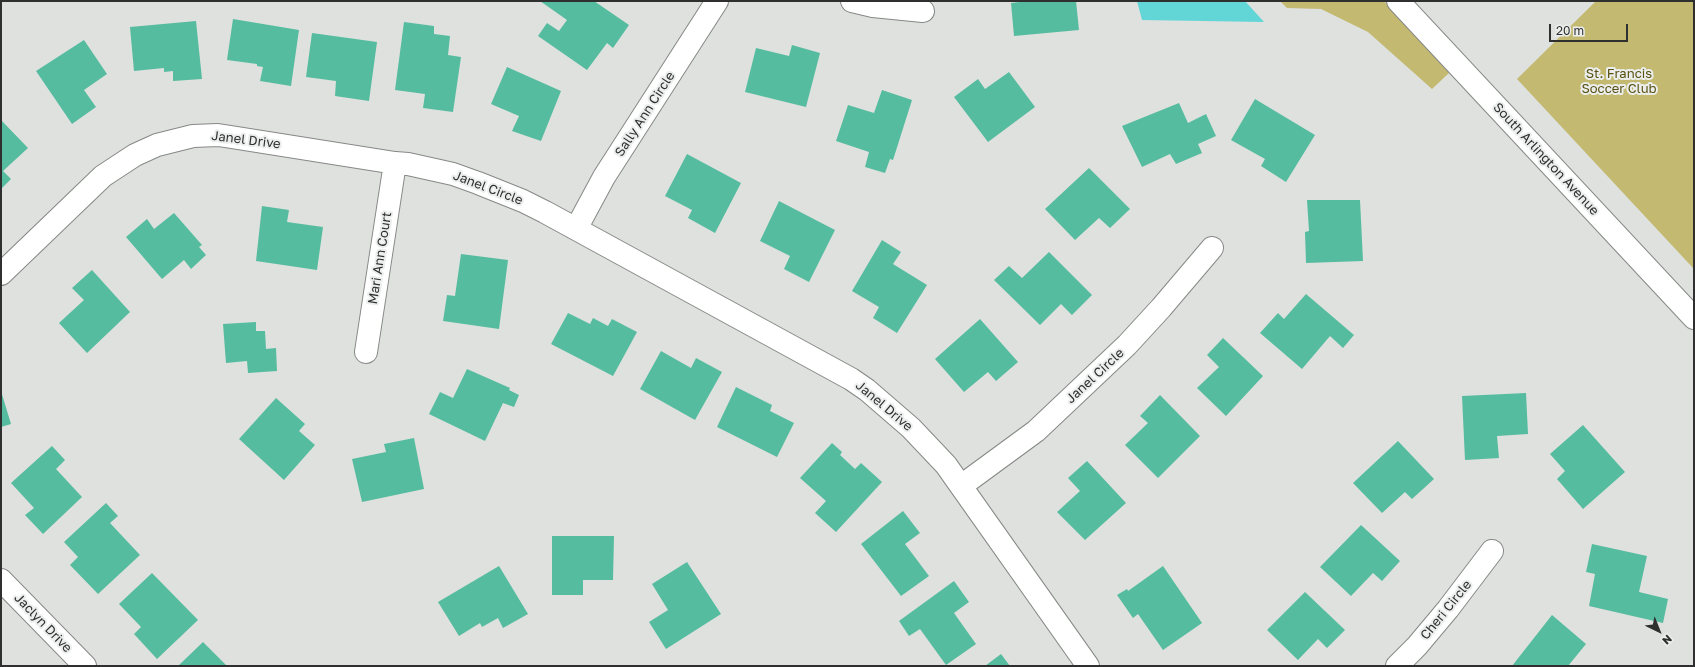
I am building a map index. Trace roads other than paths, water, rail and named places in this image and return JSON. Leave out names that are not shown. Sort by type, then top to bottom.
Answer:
[{"type":"street","name":"Sally Ann Circle","points":[[576,229],[604,177],[717,1]]},
{"type":"street","points":[[852,1],[873,6],[923,11]]},
{"type":"street","name":"South Arlington Avenue","points":[[1398,1],[1694,318]]},
{"type":"street","name":"Janel Drive","points":[[1,274],[103,176],[135,155],[157,145],[193,136],[218,135],[395,163]]},
{"type":"street","name":"Janel Circle","points":[[395,163],[423,166],[478,183],[523,201],[576,229]]},
{"type":"street","name":"Mari Ann Court","points":[[366,352],[395,163]]},
{"type":"street","name":"Janel Drive","points":[[576,229],[851,379],[868,390],[911,428],[938,456],[961,486],[1088,666]]},
{"type":"street","name":"Janel Circle","points":[[961,486],[1036,431],[1127,345],[1162,308],[1212,248]]},
{"type":"street","name":"Cheri Circle","points":[[1397,666],[1417,646],[1448,609],[1492,551]]},
{"type":"street","name":"Jaclyn Drive","points":[[1,580],[85,666]]},
{"type":"water","points":[[1137,1],[1245,1],[1264,22],[1142,20]]},
{"type":"park label","name":"St. Francis Soccer Club","points":[[1619,82]]}]
